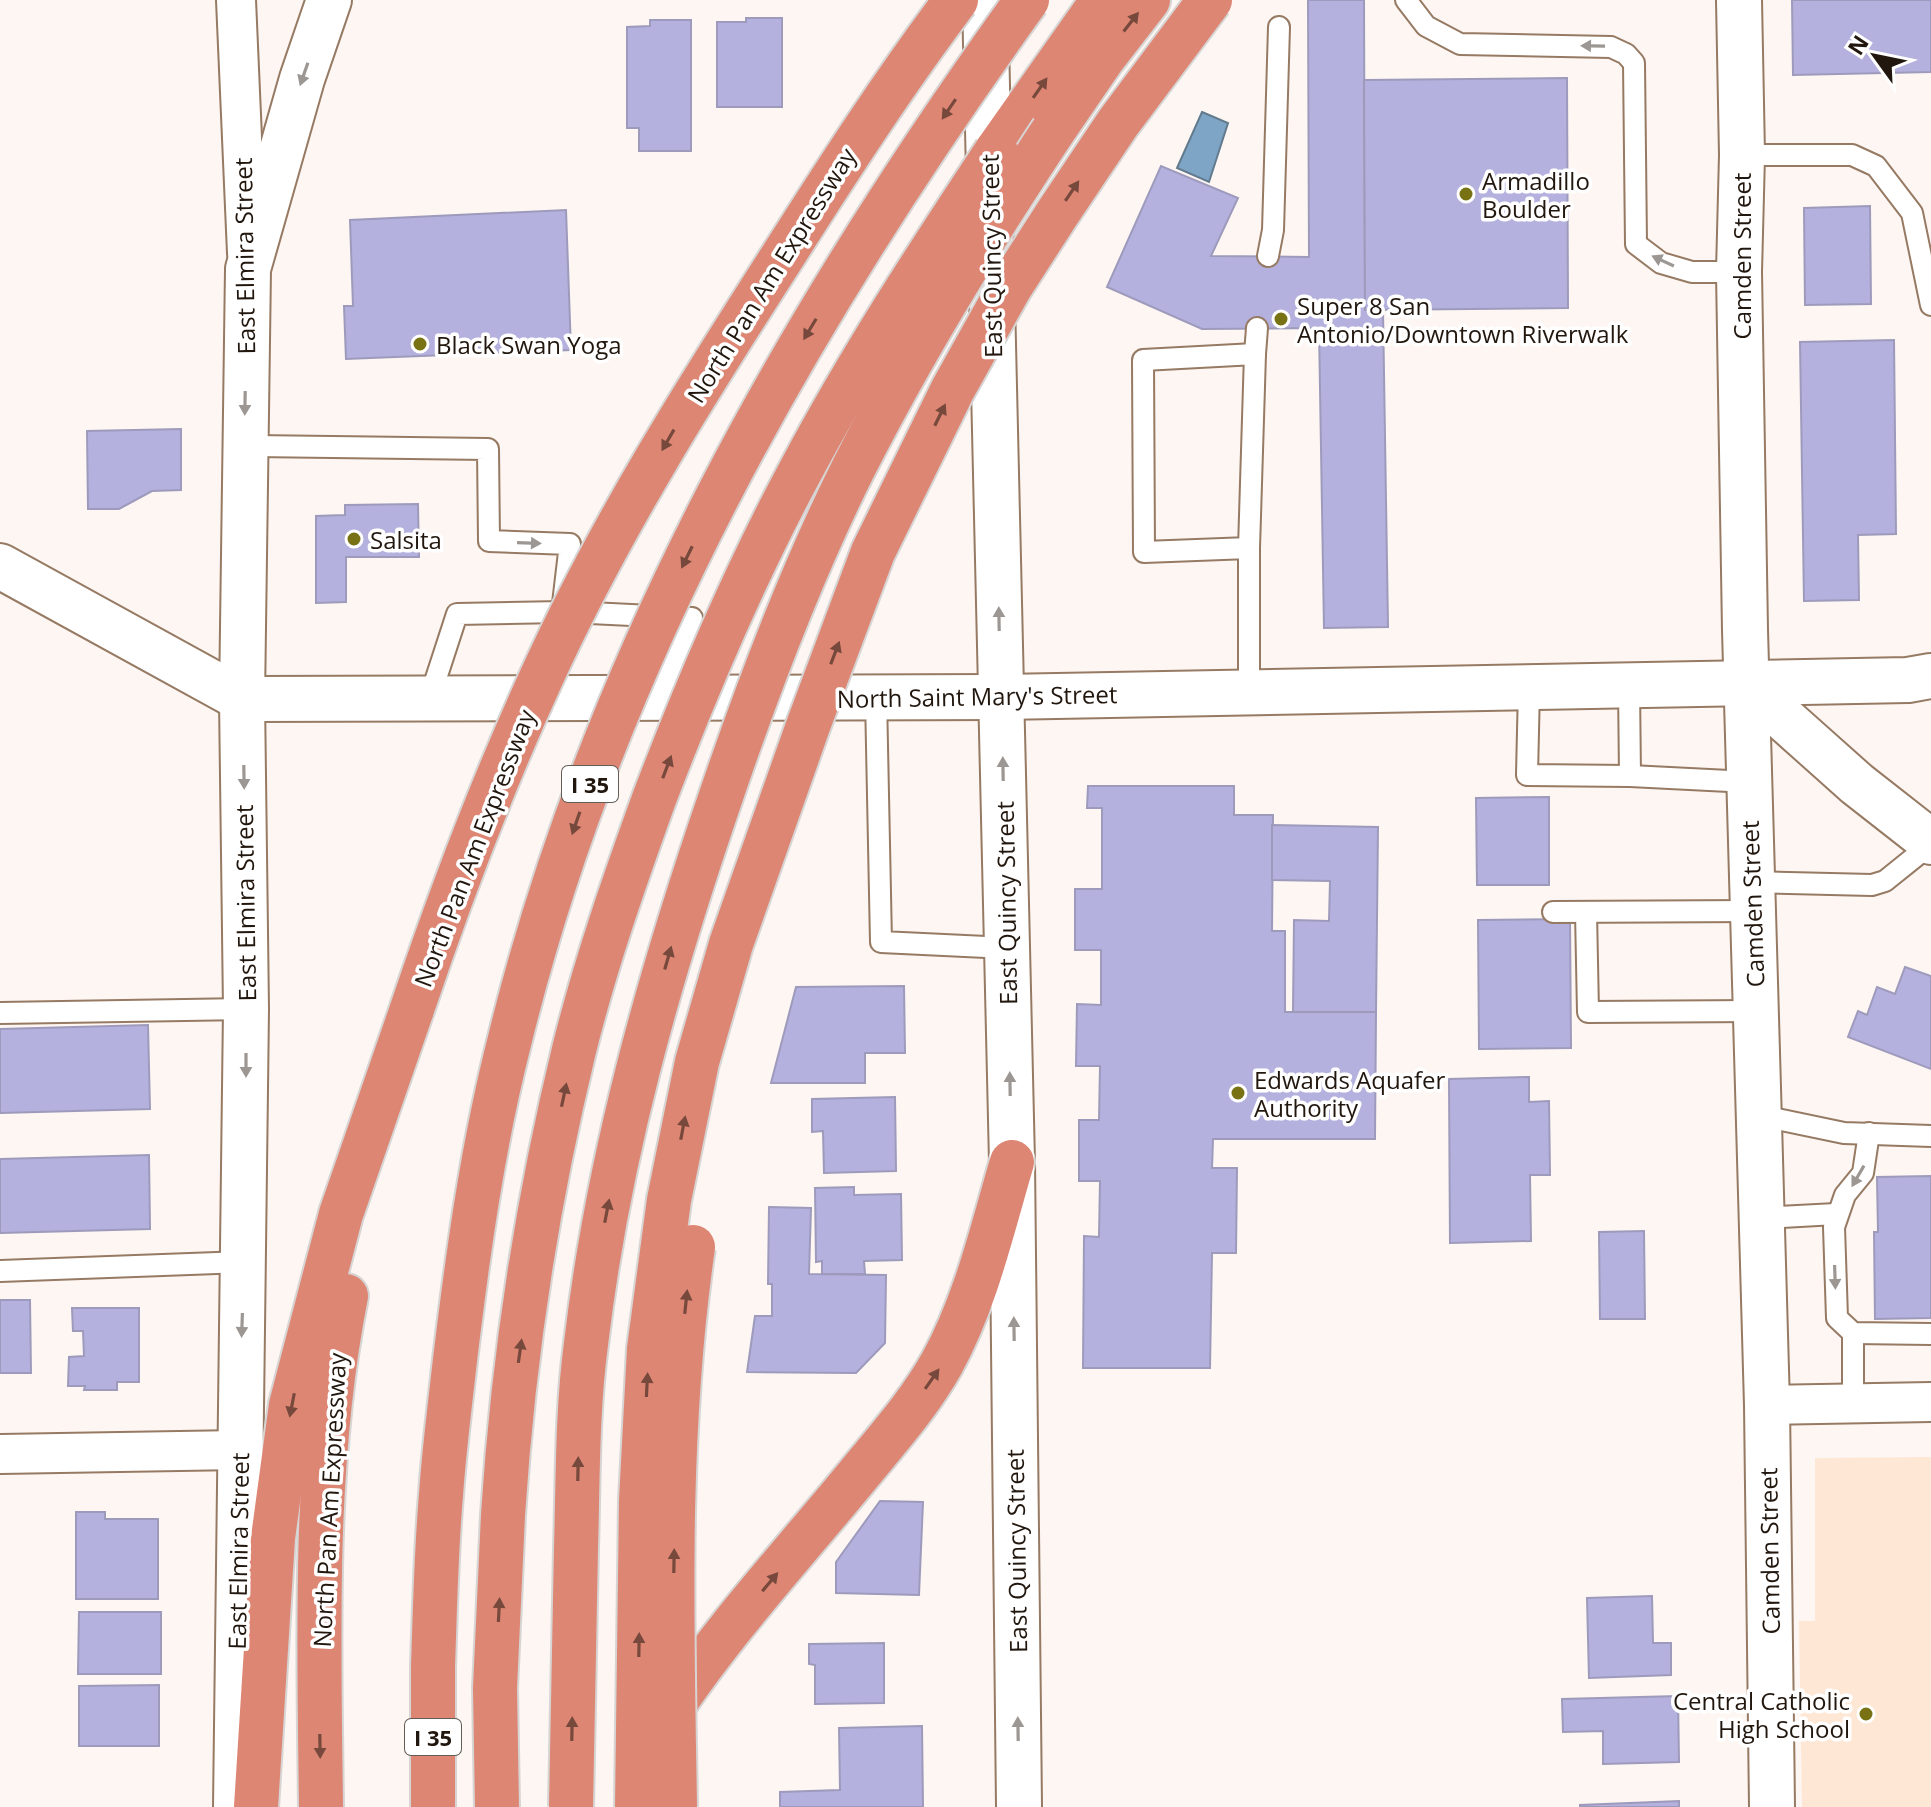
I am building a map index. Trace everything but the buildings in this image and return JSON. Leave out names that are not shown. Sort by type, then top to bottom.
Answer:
[{"type":"highway","name":"North Pan Am Expressway","points":[[321,1807],[323,1521],[327,1435],[339,1332],[365,1198],[412,1009],[449,901],[507,755],[585,588],[702,383],[853,147],[956,0]]},
{"type":"highway","name":"I 35","points":[[433,1807],[433,1667],[441,1494],[464,1289],[484,1164],[510,1039],[552,890],[587,792],[663,606],[731,468],[812,326],[884,210],[961,92],[1027,0]]},
{"type":"highway","name":"I 35","points":[[497,1807],[495,1688],[503,1513],[514,1392],[549,1164],[574,1048],[617,899],[686,716],[731,609],[802,468],[904,292],[996,152],[1103,0]]},
{"type":"highway","points":[[571,1807],[578,1442],[585,1346],[625,1118],[673,938],[737,750],[779,640],[851,472],[953,287],[1053,131],[1148,0]]},
{"type":"highway","points":[[637,1807],[641,1501],[649,1349],[669,1200],[697,1062],[731,944],[873,552],[953,389],[1010,287],[1057,214],[1118,123],[1210,0]]},
{"type":"highway","points":[[675,1807],[673,1647],[677,1394],[690,1268],[701,1189],[745,965],[808,726]]},
{"type":"highway","points":[[256,1807],[273,1538],[291,1405],[341,1214],[412,1009]]},
{"type":"highway","points":[[616,1807],[643,1751],[684,1687],[901,1423],[941,1366],[965,1319],[1012,1162]]},
{"type":"main road","points":[[248,269],[286,130],[329,0]]},
{"type":"main road","name":"East Quincy Street","points":[[985,0],[1012,1162],[1019,1807]]},
{"type":"main road","name":"Camden Street","points":[[1739,0],[1742,155],[1739,272],[1746,685],[1767,1405],[1772,1807]]},
{"type":"main road","name":"East Elmira Street","points":[[236,1807],[246,1009],[242,699],[248,269]]},
{"type":"main road","name":"North Saint Mary's Street","points":[[0,566],[242,699],[1001,697],[1746,685],[1908,680],[1931,676]]},
{"type":"main road","points":[[1746,685],[1857,784],[1931,843]]},
{"type":"street","name":"East Elmira Street","points":[[236,0],[248,269]]},
{"type":"street","points":[[1767,1405],[1931,1402]]},
{"type":"street","points":[[0,1454],[239,1450]]},
{"type":"lane","points":[[1406,0],[1426,26],[1460,44],[1611,47],[1626,54],[1634,63],[1636,244],[1661,263],[1692,272],[1739,272]]},
{"type":"lane","points":[[1268,256],[1273,230],[1279,27]]},
{"type":"lane","points":[[1742,155],[1852,155],[1876,166],[1912,213],[1931,305]]},
{"type":"lane","points":[[1249,693],[1249,548],[1257,328]]},
{"type":"lane","points":[[1249,548],[1144,552],[1143,360],[1255,354]]},
{"type":"lane","points":[[244,446],[488,449],[489,541],[570,544],[562,612]]},
{"type":"lane","points":[[429,700],[457,614],[562,612],[692,618],[659,699]]},
{"type":"lane","points":[[1629,687],[1630,776]]},
{"type":"lane","points":[[1529,688],[1527,775],[1749,782]]},
{"type":"lane","points":[[876,697],[881,942],[1007,948]]},
{"type":"lane","points":[[1553,912],[1586,912],[1872,885],[1885,881],[1931,843]]},
{"type":"lane","points":[[1586,912],[1588,1012],[1756,1011]]},
{"type":"lane","points":[[0,1013],[246,1009]]},
{"type":"lane","points":[[1758,1115],[1844,1133],[1931,1136]]},
{"type":"lane","points":[[1869,1133],[1863,1173],[1845,1195],[1836,1214],[1837,1318],[1853,1333],[1931,1334]]},
{"type":"lane","points":[[1762,1218],[1836,1214]]},
{"type":"lane","points":[[0,1271],[244,1262]]},
{"type":"lane","points":[[1853,1333],[1853,1403]]},
{"type":"shaded area","name":"Central Catholic High School","points":[[1931,1457],[1931,1807],[1802,1807],[1799,1621],[1815,1621],[1815,1458]]},
{"type":"water","points":[[1202,112],[1228,123],[1209,182],[1177,168]]},
{"type":"place","name":"Armadillo Boulder","points":[[1466,194]]},
{"type":"place","name":"Super 8 San Antonio/Downtown Riverwalk","points":[[1281,319]]},
{"type":"place","name":"Black Swan Yoga","points":[[420,344]]},
{"type":"place","name":"Salsita","points":[[354,539]]},
{"type":"place","name":"Edwards Aquafer Authority","points":[[1238,1093]]},
{"type":"place","name":"Central Catholic High School","points":[[1866,1714]]}]
